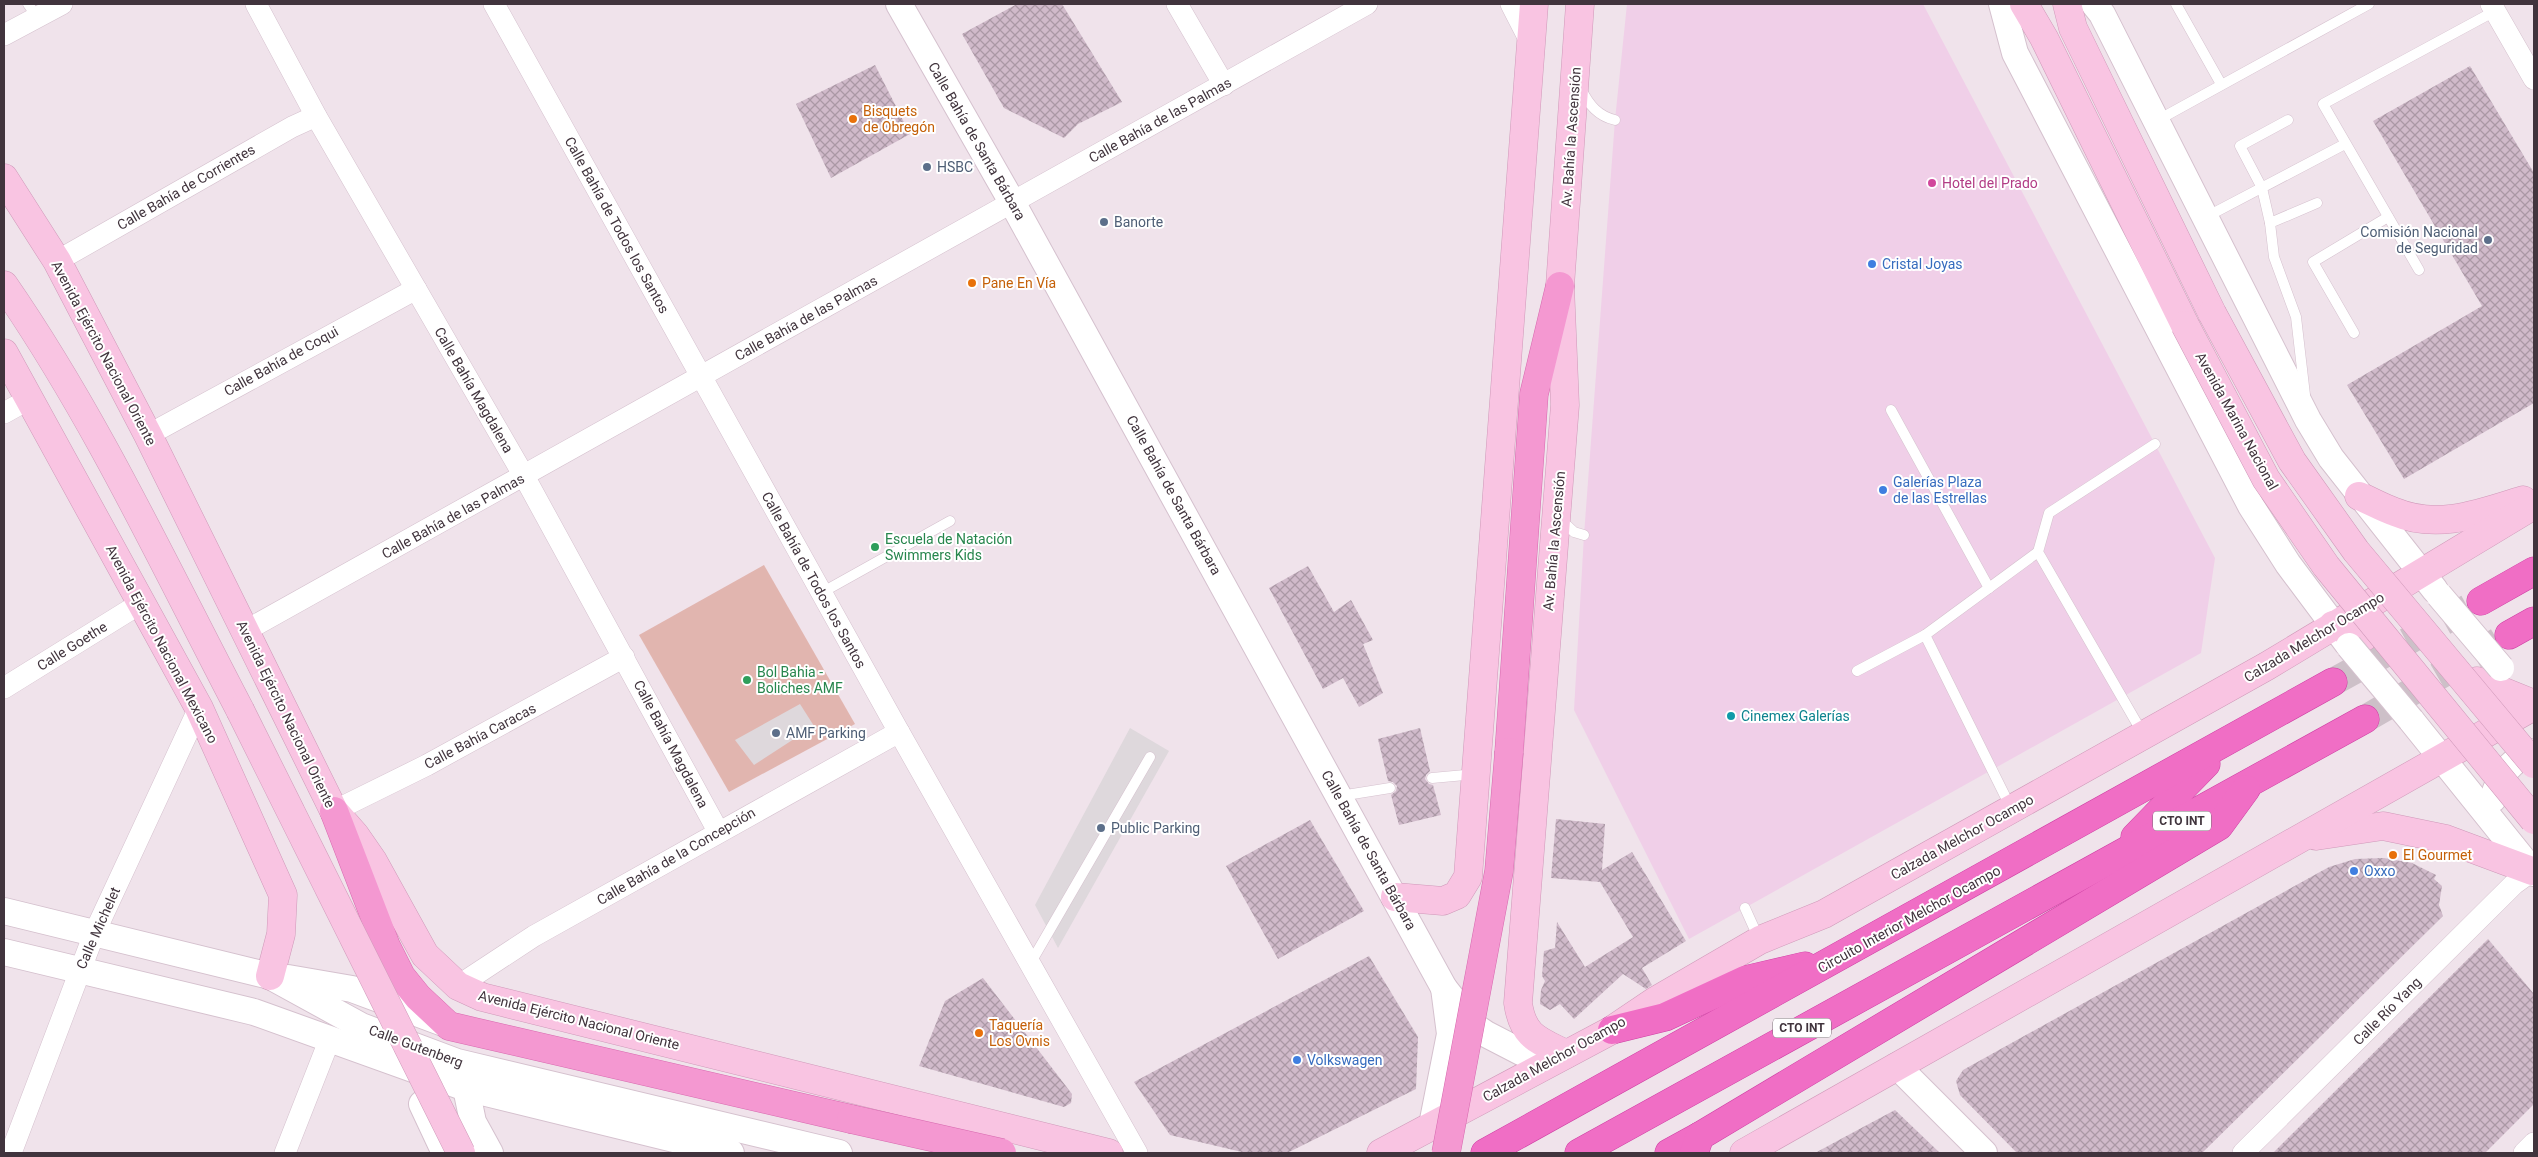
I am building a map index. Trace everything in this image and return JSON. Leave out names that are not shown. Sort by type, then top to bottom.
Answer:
[{"type":"highway","points":[[2481,601],[2534,572]]},
{"type":"highway","points":[[2510,635],[2534,621]]},
{"type":"highway","name":"Circuito Interior Melchor Ocampo","points":[[1484,1153],[2229,742],[2333,682]]},
{"type":"highway","name":"CTO INT","points":[[1579,1153],[2365,719]]},
{"type":"highway","points":[[2112,859],[2229,742]]},
{"type":"highway","points":[[1669,1153],[1697,1145],[2219,826],[2251,782]]},
{"type":"highway","points":[[1612,1030],[1665,1017],[1745,980],[1834,960]]},
{"type":"main road","points":[[1395,897],[1443,901],[1456,895],[1468,877],[1534,4]]},
{"type":"main road","name":"Av. Bahía la Ascensión","points":[[1556,1059],[1530,1035],[1520,1019],[1518,1004],[1565,405],[1560,286],[1580,4]]},
{"type":"main road","name":"Avenida Marina Nacional","points":[[2024,4],[2044,38],[2186,325],[2266,479],[2326,566],[2534,820]]},
{"type":"main road","name":"Avenida Marina Nacional","points":[[2067,4],[2073,28],[2212,313],[2292,461],[2356,551],[2534,764]]},
{"type":"main road","name":"Avenida Ejército Nacional Oriente","points":[[4,178],[57,261],[148,435],[334,811],[355,835],[373,861],[425,955],[458,986],[482,997],[1109,1153]]},
{"type":"main road","points":[[4,284],[37,333],[118,476],[240,710],[461,1153]]},
{"type":"main road","points":[[1446,1153],[1499,872],[1534,394],[1560,286]]},
{"type":"main road","name":"Avenida Ejército Nacional Mexicano","points":[[4,353],[199,708],[283,894],[280,934],[270,976]]},
{"type":"main road","points":[[2359,496],[2396,513],[2424,519],[2448,520],[2534,496]]},
{"type":"main road","name":"Calzada Melchor Ocampo","points":[[1381,1153],[1612,1030],[1655,1001],[1760,940],[1824,914],[2267,666],[2349,636],[2423,573],[2534,505]]},
{"type":"main road","points":[[2349,636],[2477,681],[2534,704]]},
{"type":"main road","points":[[1744,1153],[2534,704]]},
{"type":"main road","points":[[334,811],[386,946],[401,976],[418,997],[449,1026],[1002,1153]]},
{"type":"main road","points":[[2299,839],[2383,826],[2446,839],[2533,872]]},
{"type":"street","points":[[4,35],[33,10],[62,4]]},
{"type":"street","name":"Calle Bahía Magdalena","points":[[256,4],[316,116],[524,476],[718,832]]},
{"type":"street","name":"Calle Bahía de Todos los Santos","points":[[494,4],[898,732],[1137,1153]]},
{"type":"street","name":"Calle Bahía de Santa Bárbara","points":[[900,4],[1012,202],[1444,988]]},
{"type":"street","points":[[1177,4],[1224,85]]},
{"type":"street","name":"Calle Bahía de las Palmas","points":[[245,631],[1367,4]]},
{"type":"street","points":[[1510,4],[1531,42]]},
{"type":"street","name":"Avenida Marina Nacional","points":[[2002,4],[2015,53],[2251,506],[2288,564],[2349,636],[2410,720],[2442,757],[2533,872]]},
{"type":"street","points":[[2094,4],[2102,14],[2308,420],[2331,458],[2359,496],[2439,595],[2534,704]]},
{"type":"street","points":[[2498,6],[2534,79]]},
{"type":"street","name":"Calle Bahía de Corrientes","points":[[57,261],[316,116]]},
{"type":"street","name":"Calle Bahía de Coqui","points":[[148,435],[416,289]]},
{"type":"street","points":[[4,413],[29,399]]},
{"type":"street","name":"Calle Goethe","points":[[4,688],[141,603]]},
{"type":"street","name":"Calle Bahía Caracas","points":[[334,811],[427,764],[624,657]]},
{"type":"street","name":"Calle Michelet","points":[[11,1153],[94,934],[199,708]]},
{"type":"street","name":"Calle Bahía de la Concepción","points":[[458,986],[534,936],[898,732]]},
{"type":"street","points":[[2491,820],[2493,799],[2498,781],[2509,766],[2525,755],[2534,752]]},
{"type":"street","name":"Calle Río Yang","points":[[2243,1153],[2510,889],[2533,872]]},
{"type":"street","name":"Calle Gutenberg","points":[[4,911],[270,976],[361,1026],[456,1062],[839,1153]]},
{"type":"street","name":"Calle Gutenberg","points":[[4,952],[254,1012],[329,1041],[466,1088],[731,1153]]},
{"type":"street","points":[[270,976],[352,989],[449,1026]]},
{"type":"street","points":[[1444,988],[1474,1026],[1486,1034],[1556,1059]]},
{"type":"street","points":[[1432,1125],[1450,1034],[1444,988]]},
{"type":"street","points":[[285,1153],[329,1041]]},
{"type":"street","points":[[1897,1066],[1984,1153]]},
{"type":"street","points":[[405,1067],[445,1153]]},
{"type":"street","points":[[466,1088],[473,1122],[490,1153]]},
{"type":"street","points":[[974,1153],[981,1120]]},
{"type":"street","points":[[2524,1153],[2534,1143]]},
{"type":"lane","points":[[2176,4],[2221,84]]},
{"type":"lane","points":[[2157,121],[2369,4]]},
{"type":"lane","points":[[2419,270],[2323,104],[2498,6]]},
{"type":"lane","points":[[1576,64],[1581,90],[1586,99],[1604,117],[1616,120]]},
{"type":"lane","points":[[2288,120],[2240,146],[2262,188],[2270,223],[2274,256],[2296,317],[2308,420]]},
{"type":"lane","points":[[2205,217],[2345,144]]},
{"type":"lane","points":[[2270,223],[2317,203]]},
{"type":"lane","points":[[2354,333],[2313,262],[2388,217]]},
{"type":"lane","points":[[1891,410],[1989,588]]},
{"type":"lane","points":[[1857,671],[1925,635],[2038,552],[2049,513],[2155,444]]},
{"type":"lane","points":[[1556,510],[1565,525],[1574,532],[1584,535]]},
{"type":"lane","points":[[821,593],[950,521]]},
{"type":"lane","points":[[2038,552],[2144,735]]},
{"type":"lane","points":[[1925,635],[2012,809]]},
{"type":"lane","points":[[1030,964],[1150,758]]},
{"type":"lane","points":[[1432,778],[1477,774]]},
{"type":"lane","points":[[1340,796],[1390,788]]},
{"type":"lane","points":[[1745,908],[1760,940]]},
{"type":"shaded area","name":"Galerías Plaza de las Estrellas","points":[[1627,4],[1923,4],[2215,558],[2201,653],[1689,939],[1574,710],[1584,535],[1615,120]]},
{"type":"shaded area","name":"Bol Bahia - Boliches AMF","points":[[764,565],[855,724],[729,792],[639,635]]},
{"type":"shaded area","name":"AMF Parking","points":[[800,704],[814,726],[754,765],[735,740]]},
{"type":"shaded area","name":"Public Parking","points":[[1130,728],[1169,751],[1058,948],[1035,905]]},
{"type":"building","points":[[1017,4],[1062,4],[1122,102],[1078,124],[1064,138],[1004,108],[962,34]]},
{"type":"building","name":"Bisquets de Obregón","points":[[875,65],[910,134],[831,178],[796,104]]},
{"type":"building","name":"Comisión Nacional de Seguridad","points":[[2470,66],[2534,173],[2534,403],[2404,479],[2347,385],[2482,306],[2373,121]]},
{"type":"building","points":[[1308,566],[1334,612],[1351,600],[1373,640],[1363,644],[1383,693],[1359,707],[1343,678],[1323,689],[1269,588]]},
{"type":"building","points":[[1420,728],[1430,771],[1425,779],[1429,784],[1433,785],[1441,815],[1399,825],[1391,795],[1396,791],[1397,786],[1393,782],[1388,781],[1378,739]]},
{"type":"building","points":[[1556,819],[1605,824],[1602,870],[1632,852],[1686,941],[1642,968],[1652,985],[1646,989],[1623,974],[1574,1019],[1560,1004],[1550,1010],[1540,1004],[1541,990],[1545,981],[1542,976],[1544,951],[1555,948],[1557,922],[1585,967],[1633,937],[1600,882],[1551,878]]},
{"type":"building","points":[[1310,820],[1364,911],[1278,959],[1226,866]]},
{"type":"building","points":[[2384,858],[2412,863],[2436,875],[2434,879],[2442,886],[2439,905],[2443,916],[2202,1153],[2017,1153],[1960,1095],[1956,1081],[1963,1070],[2329,867],[2355,859]]},
{"type":"building","points":[[2488,939],[2534,994],[2534,1104],[2485,1153],[2273,1153]]},
{"type":"building","name":"Volkswagen","points":[[1369,956],[1418,1037],[1416,1089],[1287,1153],[1246,1153],[1170,1135],[1134,1082]]},
{"type":"building","name":"Taquería Los Ovnis","points":[[983,978],[1072,1094],[1071,1103],[1064,1107],[919,1066],[945,1001]]},
{"type":"building","points":[[1895,1110],[1940,1153],[1815,1153],[1852,1133]]},
{"type":"tunnel","points":[[2333,682],[2481,601]]},
{"type":"tunnel","points":[[2365,719],[2509,635]]},
{"type":"place","name":"Bisquets de Obregón","points":[[853,119]]},
{"type":"place","name":"HSBC","points":[[927,167]]},
{"type":"place","name":"Hotel del Prado","points":[[1932,183]]},
{"type":"place","name":"Banorte","points":[[1104,222]]},
{"type":"place","name":"Comisión Nacional de Seguridad","points":[[2488,240]]},
{"type":"place","name":"Cristal Joyas","points":[[1872,264]]},
{"type":"place","name":"Pane En Vía","points":[[972,283]]},
{"type":"place","name":"Galerías Plaza de las Estrellas","points":[[1883,490]]},
{"type":"place","name":"Escuela de Natación Swimmers Kids","points":[[875,547]]},
{"type":"place","name":"Bol Bahia - Boliches AMF","points":[[747,680]]},
{"type":"place","name":"Cinemex Galerías","points":[[1731,716]]},
{"type":"place","name":"AMF Parking","points":[[776,733]]},
{"type":"place","name":"Public Parking","points":[[1101,828]]},
{"type":"place","name":"El Gourmet","points":[[2393,855]]},
{"type":"place","name":"Oxxo","points":[[2354,871]]},
{"type":"place","name":"Taquería Los Ovnis","points":[[979,1033]]},
{"type":"place","name":"Volkswagen","points":[[1297,1060]]}]
